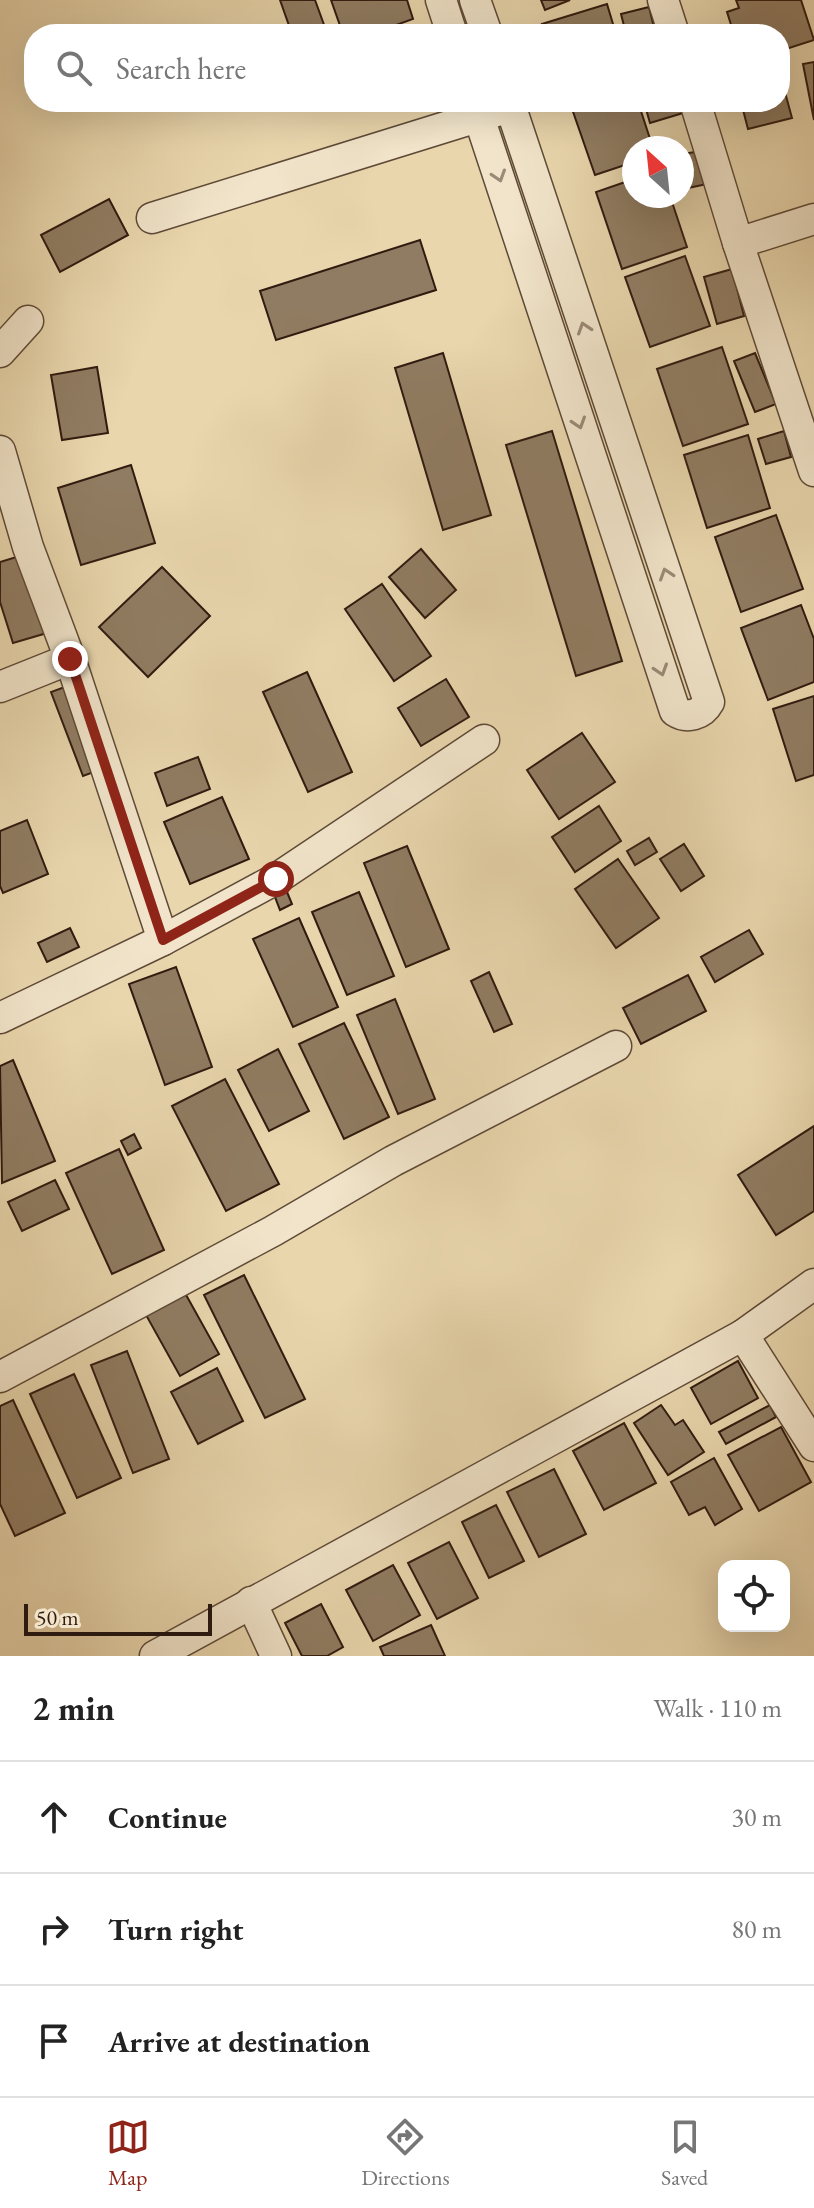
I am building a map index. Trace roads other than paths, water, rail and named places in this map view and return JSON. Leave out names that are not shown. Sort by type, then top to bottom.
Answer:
[{"type":"street","points":[[441,0],[449,24]]},
{"type":"street","points":[[475,0],[483,24]]},
{"type":"street","points":[[663,0],[671,24]]},
{"type":"street","points":[[152,218],[468,112]]},
{"type":"street","points":[[478,112],[675,711],[682,716],[694,715],[705,709],[709,702],[513,112]]},
{"type":"street","points":[[698,112],[814,471]]},
{"type":"street","points":[[738,243],[814,219]]},
{"type":"street","points":[[0,352],[28,321]]},
{"type":"street","points":[[0,451],[28,547],[70,659],[163,940]]},
{"type":"street","points":[[0,687],[70,659]]},
{"type":"street","points":[[0,1018],[163,940],[276,879],[484,740]]},
{"type":"street","points":[[0,1377],[260,1239],[393,1161],[616,1046]]},
{"type":"street","points":[[155,1656],[743,1335],[814,1284]]},
{"type":"street","points":[[743,1335],[814,1446]]},
{"type":"street","points":[[251,1602],[276,1656]]}]
